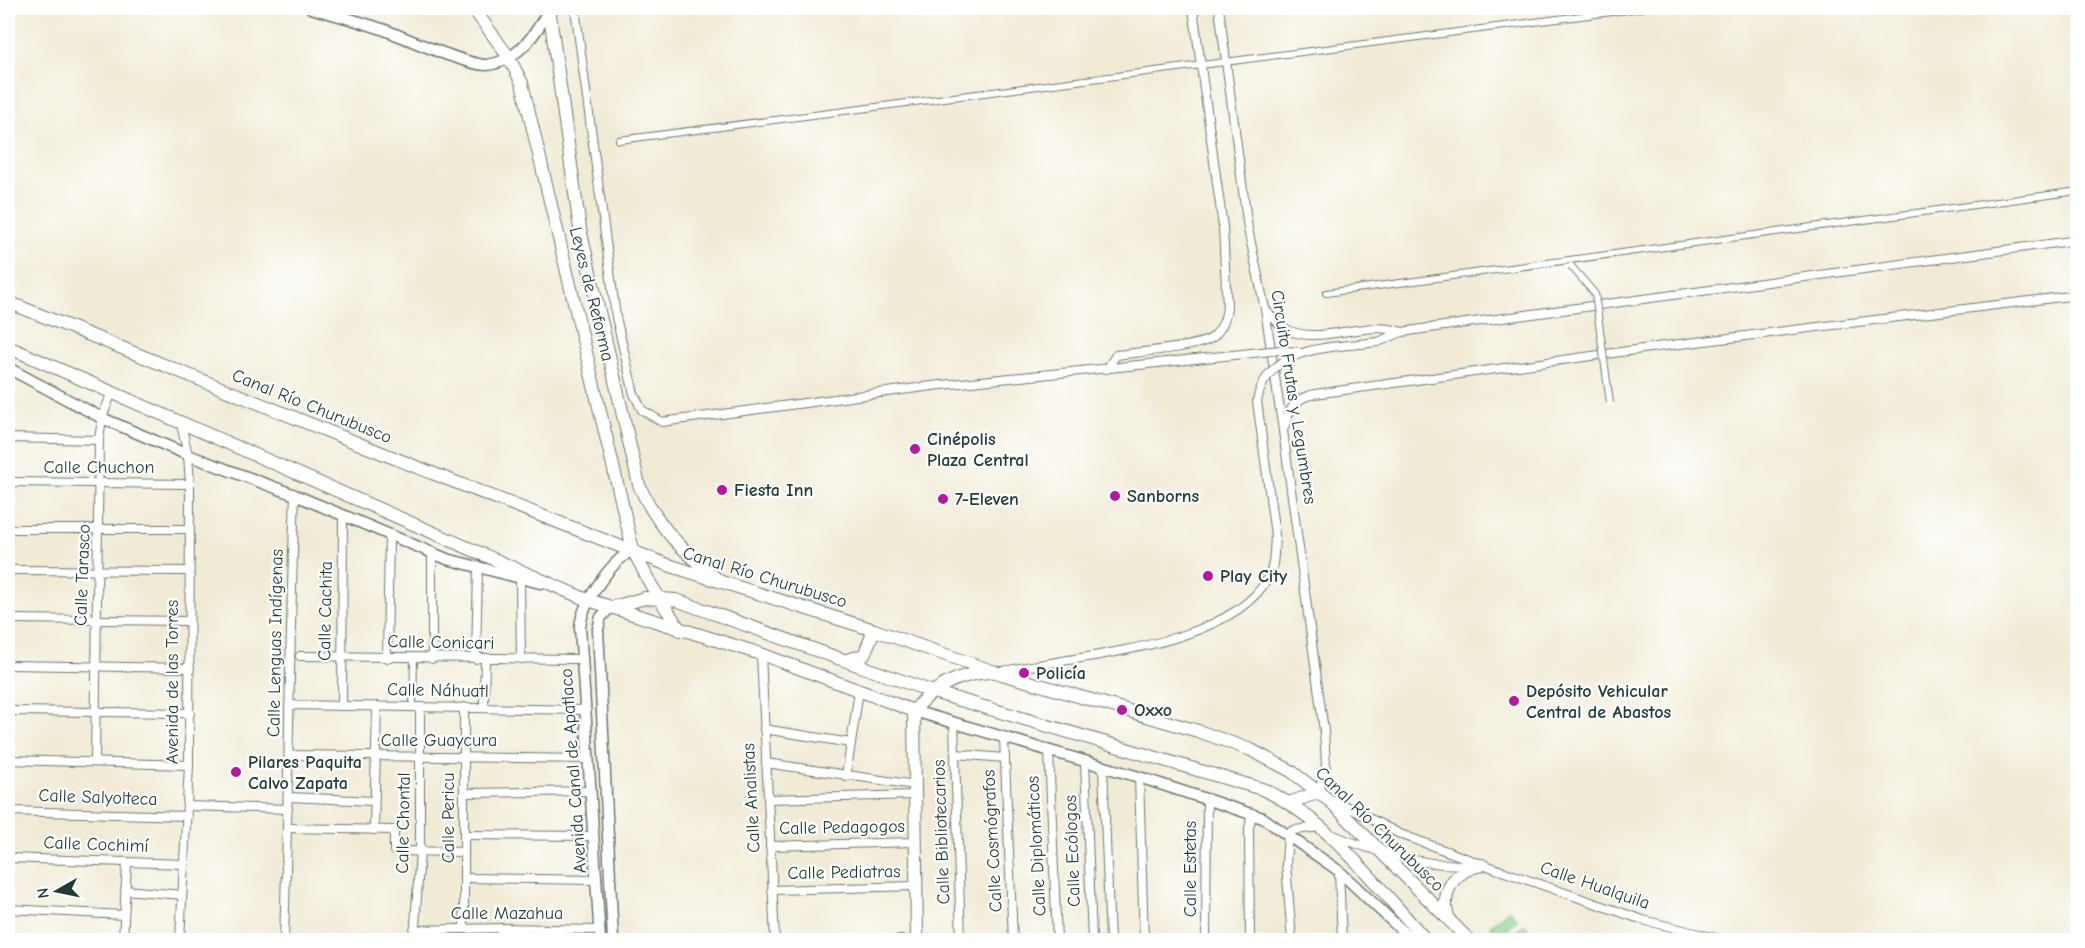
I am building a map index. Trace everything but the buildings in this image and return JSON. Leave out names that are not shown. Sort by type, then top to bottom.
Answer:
[{"type":"main road","name":"Leyes de Reforma","points":[[473,8],[508,56],[522,83],[633,550],[658,597],[680,630]]},
{"type":"main road","points":[[549,8],[580,229],[639,485],[651,512],[663,530],[723,584]]},
{"type":"main road","name":"Canal Río Churubusco","points":[[8,302],[414,466],[723,584],[874,630],[995,672],[1223,739],[1280,765],[1319,792],[1469,940]]},
{"type":"main road","points":[[8,347],[589,600],[761,654],[914,711]]},
{"type":"main road","points":[[610,608],[658,597],[684,602],[933,692],[1247,784],[1289,802],[1325,830],[1426,940]]},
{"type":"main road","points":[[843,660],[855,659],[864,655],[874,630]]},
{"type":"main road","points":[[917,940],[914,711],[933,692],[961,677],[995,672]]},
{"type":"main road","points":[[1289,802],[1319,792]]},
{"type":"main road","points":[[1451,922],[1446,904],[1449,885],[1462,871],[1480,864]]},
{"type":"street","points":[[312,8],[381,29],[480,65],[497,63],[534,35],[549,8]]},
{"type":"street","points":[[575,8],[616,317],[634,394],[642,410],[648,416],[662,422],[932,386],[1280,350],[1298,352],[1378,342],[1402,332],[2078,240]]},
{"type":"street","points":[[1107,369],[1116,355],[1198,344],[1211,339],[1224,321],[1227,308],[1223,227],[1193,8]]},
{"type":"street","name":"Circuito Frutas y Legumbres","points":[[1219,8],[1248,229],[1264,309],[1283,431],[1324,732],[1326,765],[1319,792]]},
{"type":"street","points":[[619,140],[1643,8]]},
{"type":"street","points":[[1326,293],[2078,191]]},
{"type":"street","points":[[1567,259],[1595,294],[1610,403]]},
{"type":"street","points":[[1283,431],[1294,403],[1302,397],[1315,394],[1664,346],[2078,296]]},
{"type":"street","points":[[1264,309],[1284,328],[1307,336],[1373,327],[1388,327],[1402,332]]},
{"type":"street","points":[[995,672],[1042,662],[1133,649],[1208,626],[1246,602],[1269,576],[1275,535],[1257,401],[1260,384],[1268,372],[1298,352]]},
{"type":"street","points":[[8,368],[102,417],[188,455],[295,495],[432,553],[520,579],[558,587]]},
{"type":"street","name":"Calle Tarasco","points":[[95,761],[96,619],[100,528],[99,440],[102,417],[112,392]]},
{"type":"street","name":"Avenida de las Torres","points":[[178,940],[188,806],[190,713],[188,571],[190,484],[188,455],[181,424]]},
{"type":"street","points":[[8,438],[99,440]]},
{"type":"street","name":"Calle Chuchon","points":[[8,482],[190,484]]},
{"type":"street","name":"Calle Lenguas Indígenas","points":[[284,940],[295,495]]},
{"type":"street","name":"Calle Cachita","points":[[342,706],[340,658],[343,516]]},
{"type":"street","points":[[8,529],[189,529]]},
{"type":"street","points":[[387,658],[389,535]]},
{"type":"street","name":"Avenida Canal de Apatlaco","points":[[599,935],[581,620],[589,600],[614,564],[633,550]]},
{"type":"street","points":[[432,553],[432,659]]},
{"type":"street","points":[[478,567],[484,707]]},
{"type":"street","points":[[8,570],[188,571]]},
{"type":"street","points":[[520,579],[521,659]]},
{"type":"street","name":"Avenida Canal de Apatlaco","points":[[610,608],[601,617],[598,629],[613,940]]},
{"type":"street","points":[[8,619],[189,621]]},
{"type":"street","name":"Calle Analistas","points":[[761,654],[775,940]]},
{"type":"street","name":"Calle Conicari","points":[[300,656],[582,659]]},
{"type":"street","points":[[414,659],[417,706]]},
{"type":"street","points":[[8,665],[190,668]]},
{"type":"street","points":[[846,776],[859,691]]},
{"type":"street","name":"Calle Náhuatl","points":[[290,705],[586,710]]},
{"type":"street","points":[[374,830],[377,706]]},
{"type":"street","name":"Calle Chontal","points":[[414,940],[420,852],[421,756],[417,706]]},
{"type":"street","name":"Calle Pericu","points":[[464,707],[465,929]]},
{"type":"street","points":[[8,711],[190,713]]},
{"type":"street","points":[[914,711],[1140,777],[1252,813],[1288,833],[1339,871],[1410,940]]},
{"type":"street","name":"Calle Bibliotecarios","points":[[954,723],[961,940]]},
{"type":"street","points":[[764,729],[851,743]]},
{"type":"street","points":[[588,734],[604,734]]},
{"type":"street","name":"Calle Cosmógrafos","points":[[1004,739],[1013,940]]},
{"type":"street","name":"Calle Diplomáticos","points":[[1049,751],[1057,940]]},
{"type":"street","points":[[956,754],[1005,758]]},
{"type":"street","name":"Calle Guaycura","points":[[289,755],[589,759]]},
{"type":"street","points":[[8,760],[189,765]]},
{"type":"street","name":"Calle Ecólogos","points":[[1085,761],[1092,940]]},
{"type":"street","points":[[766,763],[915,790]]},
{"type":"street","points":[[1103,766],[1110,940]]},
{"type":"street","points":[[1140,777],[1144,940]]},
{"type":"street","points":[[768,799],[915,790]]},
{"type":"street","points":[[464,793],[591,791]]},
{"type":"street","name":"Calle Hualquila","points":[[1319,792],[1400,834],[1480,864],[1643,920],[1702,938],[1724,940]]},
{"type":"street","points":[[289,797],[374,801]]},
{"type":"street","name":"Calle Estetas","points":[[1206,940],[1207,798]]},
{"type":"street","points":[[188,806],[288,809]]},
{"type":"street","name":"Calle Salyolteca","points":[[8,811],[187,816]]},
{"type":"street","points":[[1250,940],[1249,829],[1252,813]]},
{"type":"street","points":[[288,828],[394,830],[394,852],[464,852]]},
{"type":"street","points":[[1288,833],[1294,830],[1325,830]]},
{"type":"street","name":"Calle Hualquila","points":[[1325,830],[1380,851],[1428,861],[1480,864]]},
{"type":"street","points":[[1288,833],[1286,864],[1292,940]]},
{"type":"street","points":[[464,835],[594,836]]},
{"type":"street","name":"Calle Pedagogos","points":[[770,846],[915,842]]},
{"type":"street","name":"Calle Cochimí","points":[[8,858],[184,864]]},
{"type":"street","points":[[127,862],[123,939],[178,940]]},
{"type":"street","points":[[1339,871],[1342,940]]},
{"type":"street","points":[[464,878],[597,880]]},
{"type":"street","name":"Calle Pediatras","points":[[772,890],[916,886]]},
{"type":"street","points":[[125,890],[182,895]]},
{"type":"street","points":[[8,909],[124,915]]},
{"type":"street","points":[[502,928],[502,940]]},
{"type":"street","name":"Calle Mazahua","points":[[414,930],[502,928],[599,935]]},
{"type":"street","points":[[897,940],[917,940]]},
{"type":"green space","points":[[1509,910],[1517,919],[1498,935],[1490,926]]},
{"type":"green space","points":[[1525,924],[1534,936],[1529,940],[1505,940]]},
{"type":"place","name":"Cinépolis Plaza Central","points":[[915,449]]},
{"type":"place","name":"Fiesta Inn","points":[[722,490]]},
{"type":"place","name":"Sanborns","points":[[1115,496]]},
{"type":"place","name":"7-Eleven","points":[[943,499]]},
{"type":"place","name":"Play City","points":[[1208,576]]},
{"type":"place","name":"Policía","points":[[1024,673]]},
{"type":"place","name":"Depósito Vehicular Central de Abastos","points":[[1514,701]]},
{"type":"place","name":"Oxxo","points":[[1122,710]]},
{"type":"place","name":"Pilares Paquita Calvo Zapata","points":[[236,772]]}]
